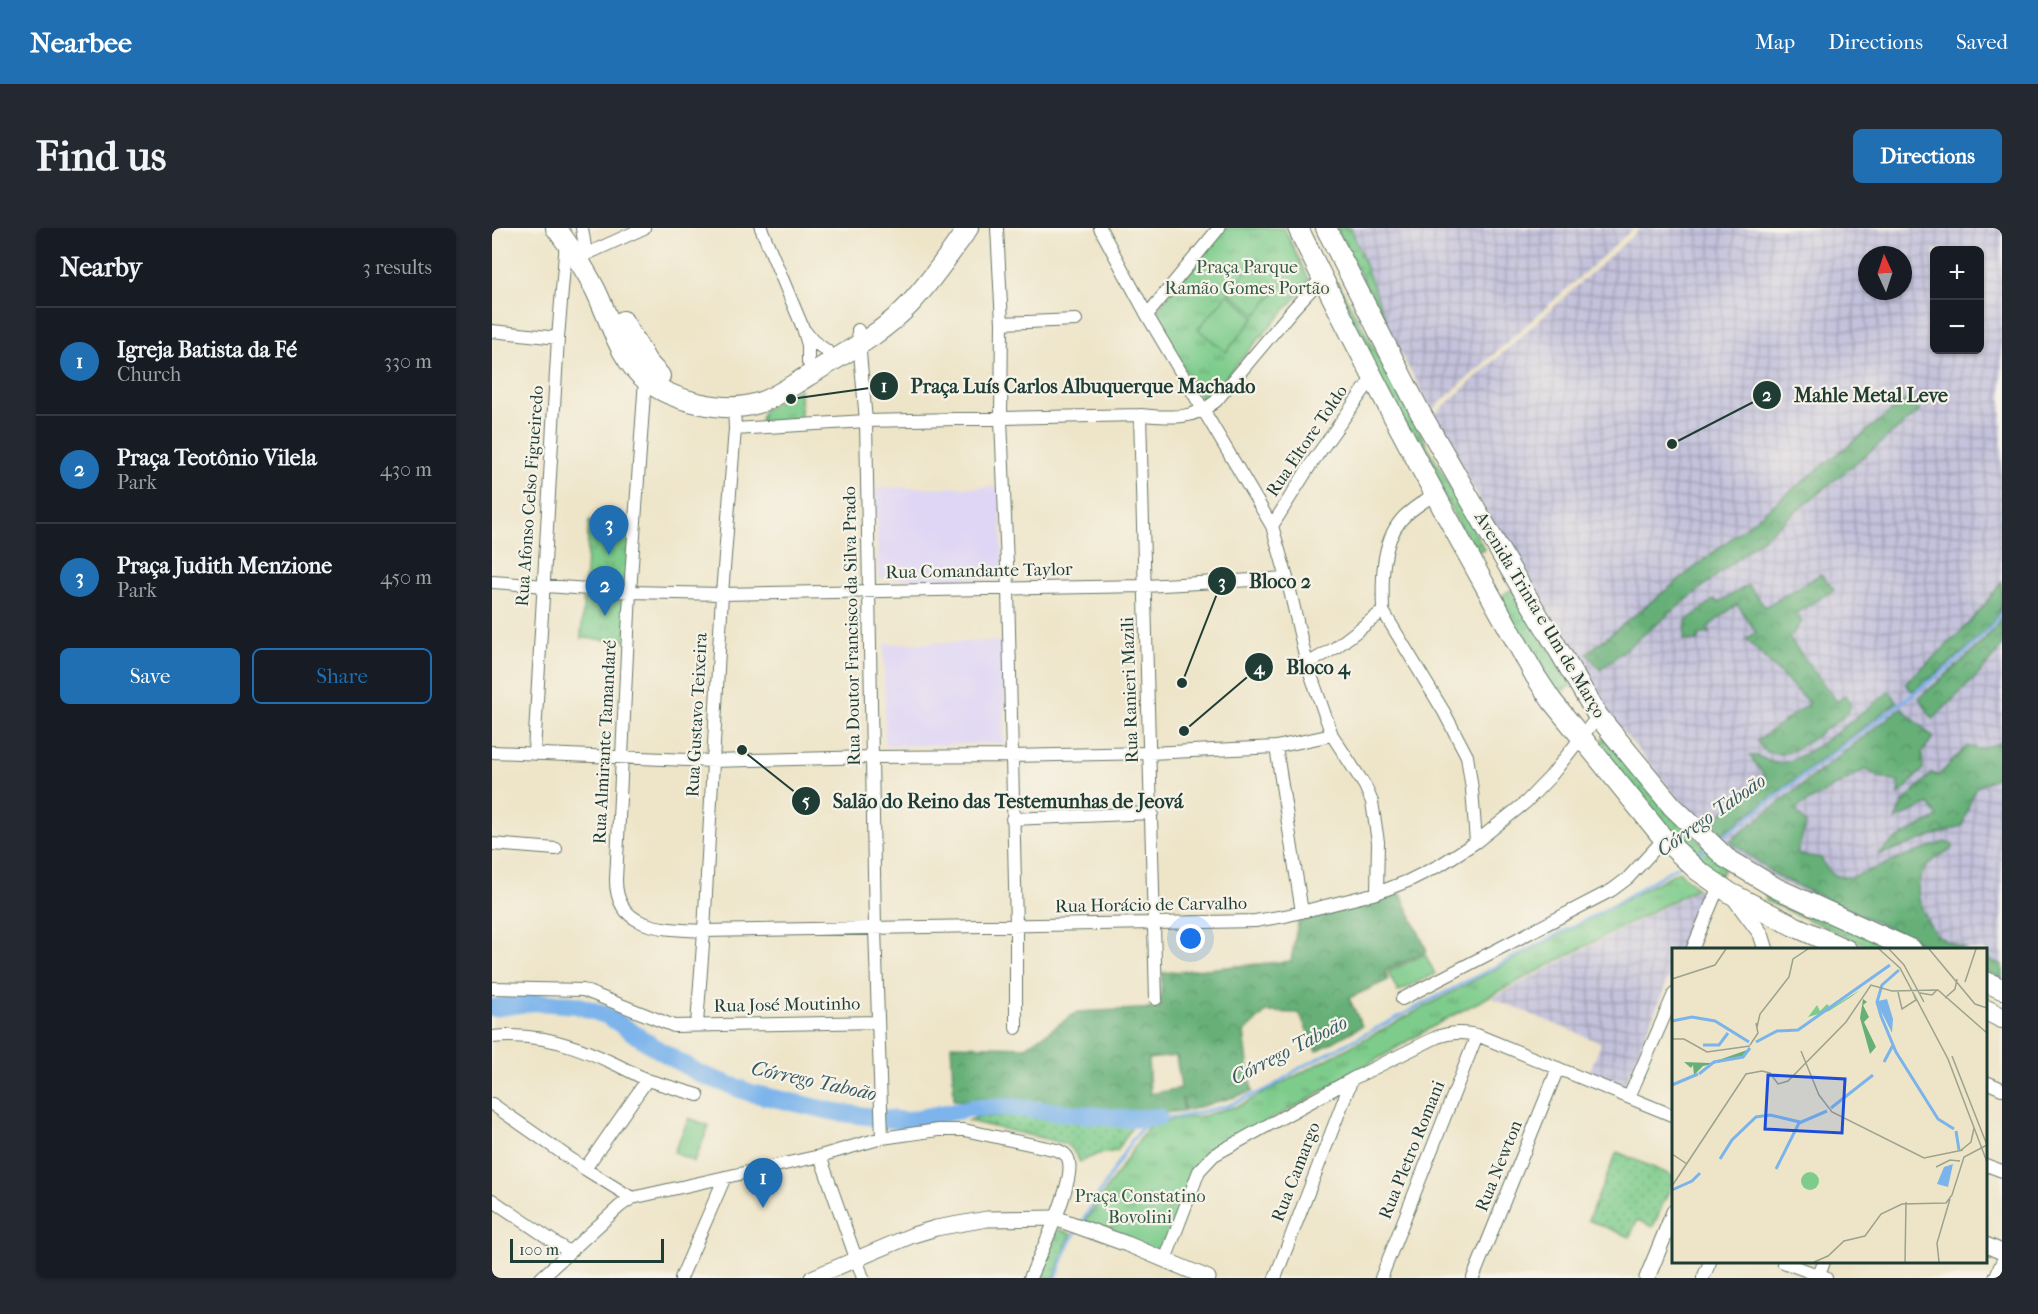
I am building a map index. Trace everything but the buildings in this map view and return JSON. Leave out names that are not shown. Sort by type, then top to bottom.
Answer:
[{"type":"main road","points":[[575,238],[618,340],[629,360],[645,380],[686,400],[708,406],[734,407],[754,404],[787,388],[859,337],[914,282],[951,228]]},
{"type":"main road","points":[[575,238],[633,340],[660,376],[677,387],[698,394],[722,397],[743,395],[762,389],[827,351],[887,324],[909,305],[968,228]]},
{"type":"main road","name":"Avenida Trinta e Um de Março","points":[[1298,228],[1434,494],[1536,677],[1552,701],[1664,839],[1697,870],[1725,889],[1794,926],[1843,948]]},
{"type":"main road","points":[[1305,228],[1314,238],[1327,230]]},
{"type":"main road","name":"Avenida Trinta e Um de Março","points":[[1327,230],[1415,402],[1499,550],[1598,716],[1672,806],[1725,856],[1776,888],[1908,948]]},
{"type":"main road","points":[[1322,278],[1333,275],[1341,279],[1363,314],[1376,327]]},
{"type":"main road","points":[[1987,982],[2002,989]]},
{"type":"main road","points":[[1987,1010],[2002,1018]]},
{"type":"street","points":[[575,238],[644,228]]},
{"type":"street","points":[[761,228],[803,328],[808,345],[808,362]]},
{"type":"street","points":[[997,228],[1002,322],[1001,419],[1008,590],[1010,756],[1016,926],[1016,1028]]},
{"type":"street","points":[[1100,228],[1147,315],[1272,526],[1307,664],[1332,735],[1365,786],[1372,802],[1378,842],[1377,893]]},
{"type":"street","points":[[1147,315],[1220,228]]},
{"type":"street","name":"Rua Afonso Celso Figueiredo","points":[[534,752],[558,338],[575,238]]},
{"type":"street","points":[[735,429],[866,421],[1140,415],[1171,417],[1203,411],[1216,401],[1322,278]]},
{"type":"street","points":[[1002,322],[1076,320]]},
{"type":"street","points":[[803,328],[813,341],[827,351]]},
{"type":"street","points":[[492,331],[558,338]]},
{"type":"street","name":"Rua Doutor Francisco da Silva Prado","points":[[859,337],[866,421],[875,928],[882,1136]]},
{"type":"street","name":"Rua Eltore Toldo","points":[[1272,526],[1311,464],[1373,377]]},
{"type":"street","name":"Rua Almirante Tamandaré","points":[[635,920],[625,911],[616,892],[630,592],[645,380]]},
{"type":"street","points":[[754,404],[757,428]]},
{"type":"street","name":"Rua Gustavo Teixeira","points":[[697,1024],[722,594],[735,429],[734,407]]},
{"type":"street","name":"Rua Ranieri Mazili","points":[[1140,415],[1156,999]]},
{"type":"street","points":[[1434,494],[1401,520],[1391,537],[1382,572],[1383,611],[1467,756],[1476,842]]},
{"type":"street","name":"Rua Comandante Taylor","points":[[492,582],[630,592],[722,594],[1008,590],[1145,586],[1287,578]]},
{"type":"street","points":[[1307,664],[1335,648],[1383,611]]},
{"type":"street","name":"Rua Horácio de Carvalho","points":[[635,920],[651,926],[704,931],[1269,920],[1377,893],[1429,870],[1476,842],[1526,802],[1550,777],[1598,716]]},
{"type":"street","points":[[492,752],[712,761],[1010,756],[1276,747],[1332,735]]},
{"type":"street","points":[[1276,747],[1302,912]]},
{"type":"street","points":[[1012,819],[1152,813]]},
{"type":"street","points":[[1402,999],[1612,890],[1628,878],[1664,839]]},
{"type":"street","points":[[492,844],[556,849]]},
{"type":"street","points":[[1693,948],[1725,889],[1725,856]]},
{"type":"street","points":[[1725,889],[1761,934],[1765,948]]},
{"type":"street","name":"Rua José Moutinho","points":[[492,987],[583,990],[674,1026],[878,1022]]},
{"type":"street","points":[[1629,1097],[1672,999]]},
{"type":"street","points":[[1165,1260],[1199,1171],[1214,1155],[1352,1079],[1450,1032],[1477,1035],[1672,1115]]},
{"type":"street","points":[[492,1037],[513,1035],[561,1043],[586,1050],[647,1080],[698,1095]]},
{"type":"street","name":"Rua Pletro Romani","points":[[1381,1278],[1477,1035]]},
{"type":"street","name":"Rua Newton","points":[[1473,1278],[1558,1068]]},
{"type":"street","name":"Rua Camargo","points":[[1275,1278],[1352,1079]]},
{"type":"street","points":[[585,1169],[647,1080]]},
{"type":"street","points":[[1987,1082],[2002,1089]]},
{"type":"street","points":[[492,1104],[585,1169],[632,1198]]},
{"type":"street","points":[[541,1278],[620,1206],[632,1198],[820,1156],[882,1136],[950,1129],[1057,1150],[1065,1154],[1069,1160],[1070,1174],[1061,1220],[1030,1278]]},
{"type":"street","points":[[820,1156],[863,1278]]},
{"type":"street","points":[[1987,1165],[2002,1171]]},
{"type":"street","points":[[681,1278],[725,1177]]},
{"type":"street","points":[[492,1200],[569,1252]]},
{"type":"street","points":[[1647,1278],[1672,1217]]},
{"type":"street","points":[[812,1278],[913,1235],[945,1226],[987,1219],[1061,1220],[1127,1244],[1208,1278]]},
{"type":"street","points":[[1987,1245],[2002,1252]]},
{"type":"street","points":[[1995,1278],[2002,1262]]},
{"type":"street","points":[[1703,1278],[1710,1263]]},
{"type":"street","points":[[1786,1263],[1821,1277]]},
{"type":"shaded area","points":[[1334,228],[1634,228],[1432,410]]},
{"type":"shaded area","points":[[1641,228],[2002,228],[2002,982],[1987,975],[1987,948],[1923,948],[1777,881],[1729,848],[1690,813],[1611,717],[1544,616],[1433,416]]},
{"type":"shaded area","points":[[1000,487],[1003,579],[878,579],[876,488]]},
{"type":"shaded area","points":[[1005,641],[1004,743],[885,746],[884,644]]},
{"type":"shaded area","points":[[1700,888],[1703,895],[1681,948],[1672,948],[1672,969],[1623,1090],[1588,1076],[1601,1043],[1492,998]]},
{"type":"green space","name":"Praça Parque Ramão Gomes Portão","points":[[1224,228],[1284,228],[1310,282],[1203,402],[1153,314]]},
{"type":"green space","points":[[1337,228],[1351,228],[1388,326],[1346,248]]},
{"type":"green space","points":[[1257,258],[1285,280],[1257,314],[1229,292]]},
{"type":"green space","points":[[1338,283],[1484,549],[1475,553],[1330,288]]},
{"type":"green space","points":[[1228,294],[1255,317],[1226,352],[1198,329]]},
{"type":"green space","points":[[800,389],[801,420],[760,422],[763,410]]},
{"type":"green space","points":[[1908,398],[1920,411],[1600,670],[1587,653]]},
{"type":"green space","points":[[589,521],[632,523],[628,589],[585,586]]},
{"type":"green space","points":[[1821,574],[1834,590],[1796,613],[1802,622],[1789,638],[1837,702],[1845,695],[1851,705],[1840,719],[1808,742],[1790,752],[1772,753],[1764,749],[1757,741],[1809,703],[1746,639],[1756,632],[1737,604],[1707,628],[1710,633],[1698,635],[1699,641],[1684,640],[1686,621],[1715,599],[1718,603],[1748,585],[1765,607]]},
{"type":"green space","points":[[2002,581],[2002,604],[1998,615],[1989,627],[1963,652],[1912,691],[1905,683],[1969,623]]},
{"type":"green space","points":[[1512,589],[1571,686],[1558,694],[1498,598]]},
{"type":"green space","points":[[584,592],[628,594],[625,641],[581,638]]},
{"type":"green space","points":[[2002,618],[2002,646],[1980,673],[1933,719],[1919,698],[1974,650]]},
{"type":"green space","points":[[1890,691],[1897,702],[1722,834],[1712,821],[1766,778],[1750,756],[1777,763],[1792,760],[1821,744]]},
{"type":"green space","points":[[1901,708],[1933,737],[1922,753],[1923,769],[1899,795],[1898,782],[1878,777],[1866,769],[1795,809],[1806,824],[1797,854],[1821,858],[1826,868],[1833,874],[1852,877],[1945,842],[1953,845],[1953,849],[1935,860],[1923,873],[1919,881],[1919,900],[1928,922],[1938,936],[1964,948],[1931,948],[1779,877],[1730,841]]},
{"type":"green space","points":[[1604,738],[1705,847],[1692,855],[1677,842],[1597,743]]},
{"type":"green space","points":[[2002,742],[2002,775],[1975,788],[1962,826],[1878,855],[1893,841],[1938,817],[1929,804],[1895,820],[1902,804],[1932,773],[1938,776],[1967,746],[1978,749]]},
{"type":"green space","points":[[1707,849],[1726,864],[1720,877],[1695,857]]},
{"type":"green space","name":"Praça Constatino Bovolini","points":[[1679,871],[1697,888],[1444,1020],[1302,1103],[1201,1156],[1161,1257],[1084,1223],[1147,1128],[1160,1121],[1202,1116],[1241,1105]]},
{"type":"green space","points":[[1765,890],[1897,948],[1873,948],[1766,901]]},
{"type":"green space","points":[[1401,894],[1427,951],[1385,971],[1388,980],[1349,998],[1362,1026],[1317,1051],[1299,1013],[1266,1012],[1244,1033],[1252,1092],[1185,1111],[1182,1097],[1183,1111],[1129,1116],[1114,1110],[999,1101],[954,1100],[951,1045],[1026,1047],[1077,1012],[1160,1008],[1162,973],[1291,961],[1298,922]],"holes":[[[1176,1056],[1181,1088],[1150,1094],[1148,1059]]]},
{"type":"green space","points":[[1425,954],[1435,974],[1398,992],[1388,972]]},
{"type":"green space","points":[[1987,958],[2002,965],[2002,979],[1987,972]]},
{"type":"green space","points":[[1017,1115],[1133,1126],[1117,1151],[1098,1154],[1080,1162],[1072,1149],[1063,1143],[968,1121],[977,1117]]},
{"type":"green space","points":[[689,1118],[709,1126],[694,1162],[674,1152]]},
{"type":"green space","points":[[1617,1152],[1672,1176],[1672,1183],[1653,1227],[1637,1220],[1630,1237],[1588,1220]]},
{"type":"green space","points":[[1059,1229],[1071,1234],[1054,1278],[1038,1278]]},
{"type":"waterway","name":"Córrego Taboão","points":[[1717,841],[1958,660],[1990,628],[2002,611]]},
{"type":"waterway","name":"Córrego Taboão","points":[[1694,856],[1706,848]]},
{"type":"waterway","name":"Córrego Taboão","points":[[1082,1222],[1130,1143],[1141,1129],[1158,1117],[1179,1117],[1227,1106],[1270,1088],[1300,1068],[1610,907],[1681,864]]},
{"type":"waterway","name":"Córrego Taboão","points":[[492,1008],[534,1002],[576,1005],[608,1016],[700,1074],[751,1093],[836,1112],[904,1121],[971,1108],[1009,1107],[1127,1119],[1158,1117]]},
{"type":"waterway","points":[[1056,1278],[1069,1243],[1077,1230]]},
{"type":"place","name":"Praça Luís Carlos Albuquerque Machado","points":[[791,399]]},
{"type":"place","name":"Mahle Metal Leve","points":[[1672,444]]},
{"type":"place","name":"Praça Judith Menzione","points":[[609,555]]},
{"type":"place","name":"Praça Teotônio Vilela","points":[[605,616]]},
{"type":"place","name":"Bloco 2","points":[[1182,683]]},
{"type":"place","name":"Bloco 4","points":[[1184,731]]},
{"type":"place","name":"Salão do Reino das Testemunhas de Jeová","points":[[742,750]]},
{"type":"place","name":"Igreja Batista da Fé","points":[[763,1208]]}]
